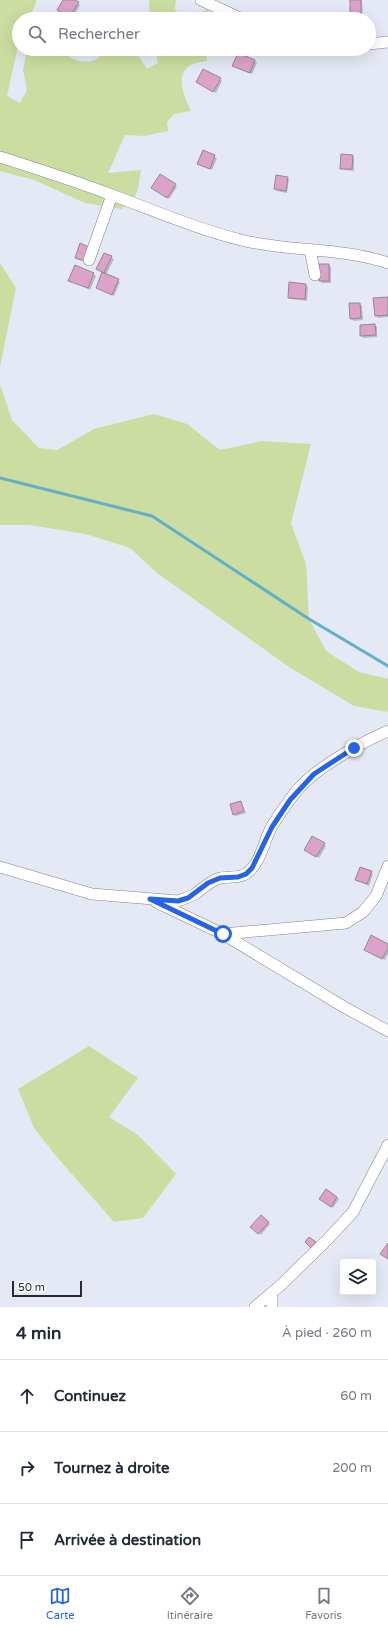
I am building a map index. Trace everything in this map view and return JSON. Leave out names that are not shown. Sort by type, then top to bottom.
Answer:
[{"type":"street","points":[[201,0],[227,12]]},
{"type":"street","points":[[376,43],[388,42]]},
{"type":"street","points":[[0,157],[112,195],[168,217],[240,240],[268,246],[337,251],[388,262]]},
{"type":"street","points":[[89,260],[112,195]]},
{"type":"street","points":[[310,249],[314,275]]},
{"type":"street","points":[[0,867],[92,894],[178,901],[188,898],[208,883],[220,878],[238,877],[246,874],[252,868],[272,827],[302,785],[314,774],[354,748],[388,731]]},
{"type":"street","points":[[223,934],[346,923],[363,912],[376,896],[388,866]]},
{"type":"street","points":[[150,899],[223,934],[388,1031]]},
{"type":"street","points":[[368,1020],[388,1021]]},
{"type":"street","points":[[255,1307],[272,1294],[353,1212],[388,1145]]},
{"type":"street","points":[[272,1294],[272,1307]]},
{"type":"green space","points":[[0,0],[37,0],[32,12],[12,12],[12,56],[16,56],[7,96],[20,103],[27,90],[23,70],[26,56],[68,56],[83,62],[89,62],[100,56],[139,56],[147,69],[158,63],[156,56],[207,56],[207,61],[188,67],[182,77],[182,88],[191,111],[174,114],[167,122],[168,131],[144,136],[125,135],[108,173],[141,170],[138,189],[132,202],[121,209],[85,203],[34,180],[0,171]]},
{"type":"green space","points":[[149,0],[176,0],[175,9],[176,12],[150,12]]},
{"type":"green space","points":[[208,9],[209,12],[202,12]]},
{"type":"green space","points":[[0,263],[16,288],[0,367]]},
{"type":"green space","points":[[0,384],[12,420],[39,448],[57,450],[94,429],[154,414],[187,424],[220,450],[262,441],[311,444],[291,523],[306,564],[309,619],[326,651],[359,672],[388,679],[388,712],[354,706],[289,667],[157,573],[130,548],[86,534],[29,525],[0,525]]},
{"type":"green space","points":[[89,1046],[138,1078],[109,1117],[138,1135],[176,1174],[143,1218],[114,1222],[56,1156],[34,1128],[18,1089]]},
{"type":"building","points":[[63,0],[75,0],[79,2],[73,12],[60,12],[57,10]]},
{"type":"building","points":[[350,0],[361,0],[361,12],[350,12]]},
{"type":"building","points":[[237,56],[245,56],[255,60],[250,73],[232,66]]},
{"type":"building","points":[[203,69],[221,78],[213,92],[196,82]]},
{"type":"building","points":[[203,150],[215,155],[210,169],[197,164]]},
{"type":"building","points":[[341,154],[353,155],[352,169],[340,169]]},
{"type":"building","points":[[160,174],[176,184],[167,198],[151,188]]},
{"type":"building","points":[[276,175],[288,177],[286,191],[274,189]]},
{"type":"building","points":[[80,243],[89,247],[84,261],[75,258]]},
{"type":"building","points":[[104,253],[112,256],[104,273],[96,269]]},
{"type":"building","points":[[319,264],[329,264],[329,281],[319,281]]},
{"type":"building","points":[[75,265],[94,273],[88,288],[68,281]]},
{"type":"building","points":[[102,272],[119,279],[112,295],[96,288]]},
{"type":"building","points":[[289,282],[306,284],[305,299],[288,298]]},
{"type":"building","points":[[388,297],[388,315],[375,316],[373,298]]},
{"type":"building","points":[[349,303],[360,303],[361,318],[350,319]]},
{"type":"building","points":[[375,324],[376,335],[360,336],[360,325]]},
{"type":"building","points":[[241,801],[244,811],[233,815],[230,804]]},
{"type":"building","points":[[312,836],[325,843],[316,857],[304,850]]},
{"type":"building","points":[[360,867],[372,871],[367,884],[355,880]]},
{"type":"building","points":[[371,935],[388,944],[388,948],[382,959],[364,950]]},
{"type":"building","points":[[326,1189],[337,1197],[331,1207],[319,1199]]},
{"type":"building","points":[[261,1215],[269,1222],[258,1234],[250,1227]]},
{"type":"building","points":[[309,1237],[316,1242],[311,1248],[305,1242]]},
{"type":"building","points":[[388,1243],[388,1259],[380,1254]]},
{"type":"waterway","points":[[0,478],[152,516],[309,619],[388,666]]},
{"type":"route","points":[[223,934],[150,899],[178,901],[188,898],[208,883],[220,878],[238,877],[246,874],[252,868],[272,827],[302,785],[314,774],[354,748]]}]
